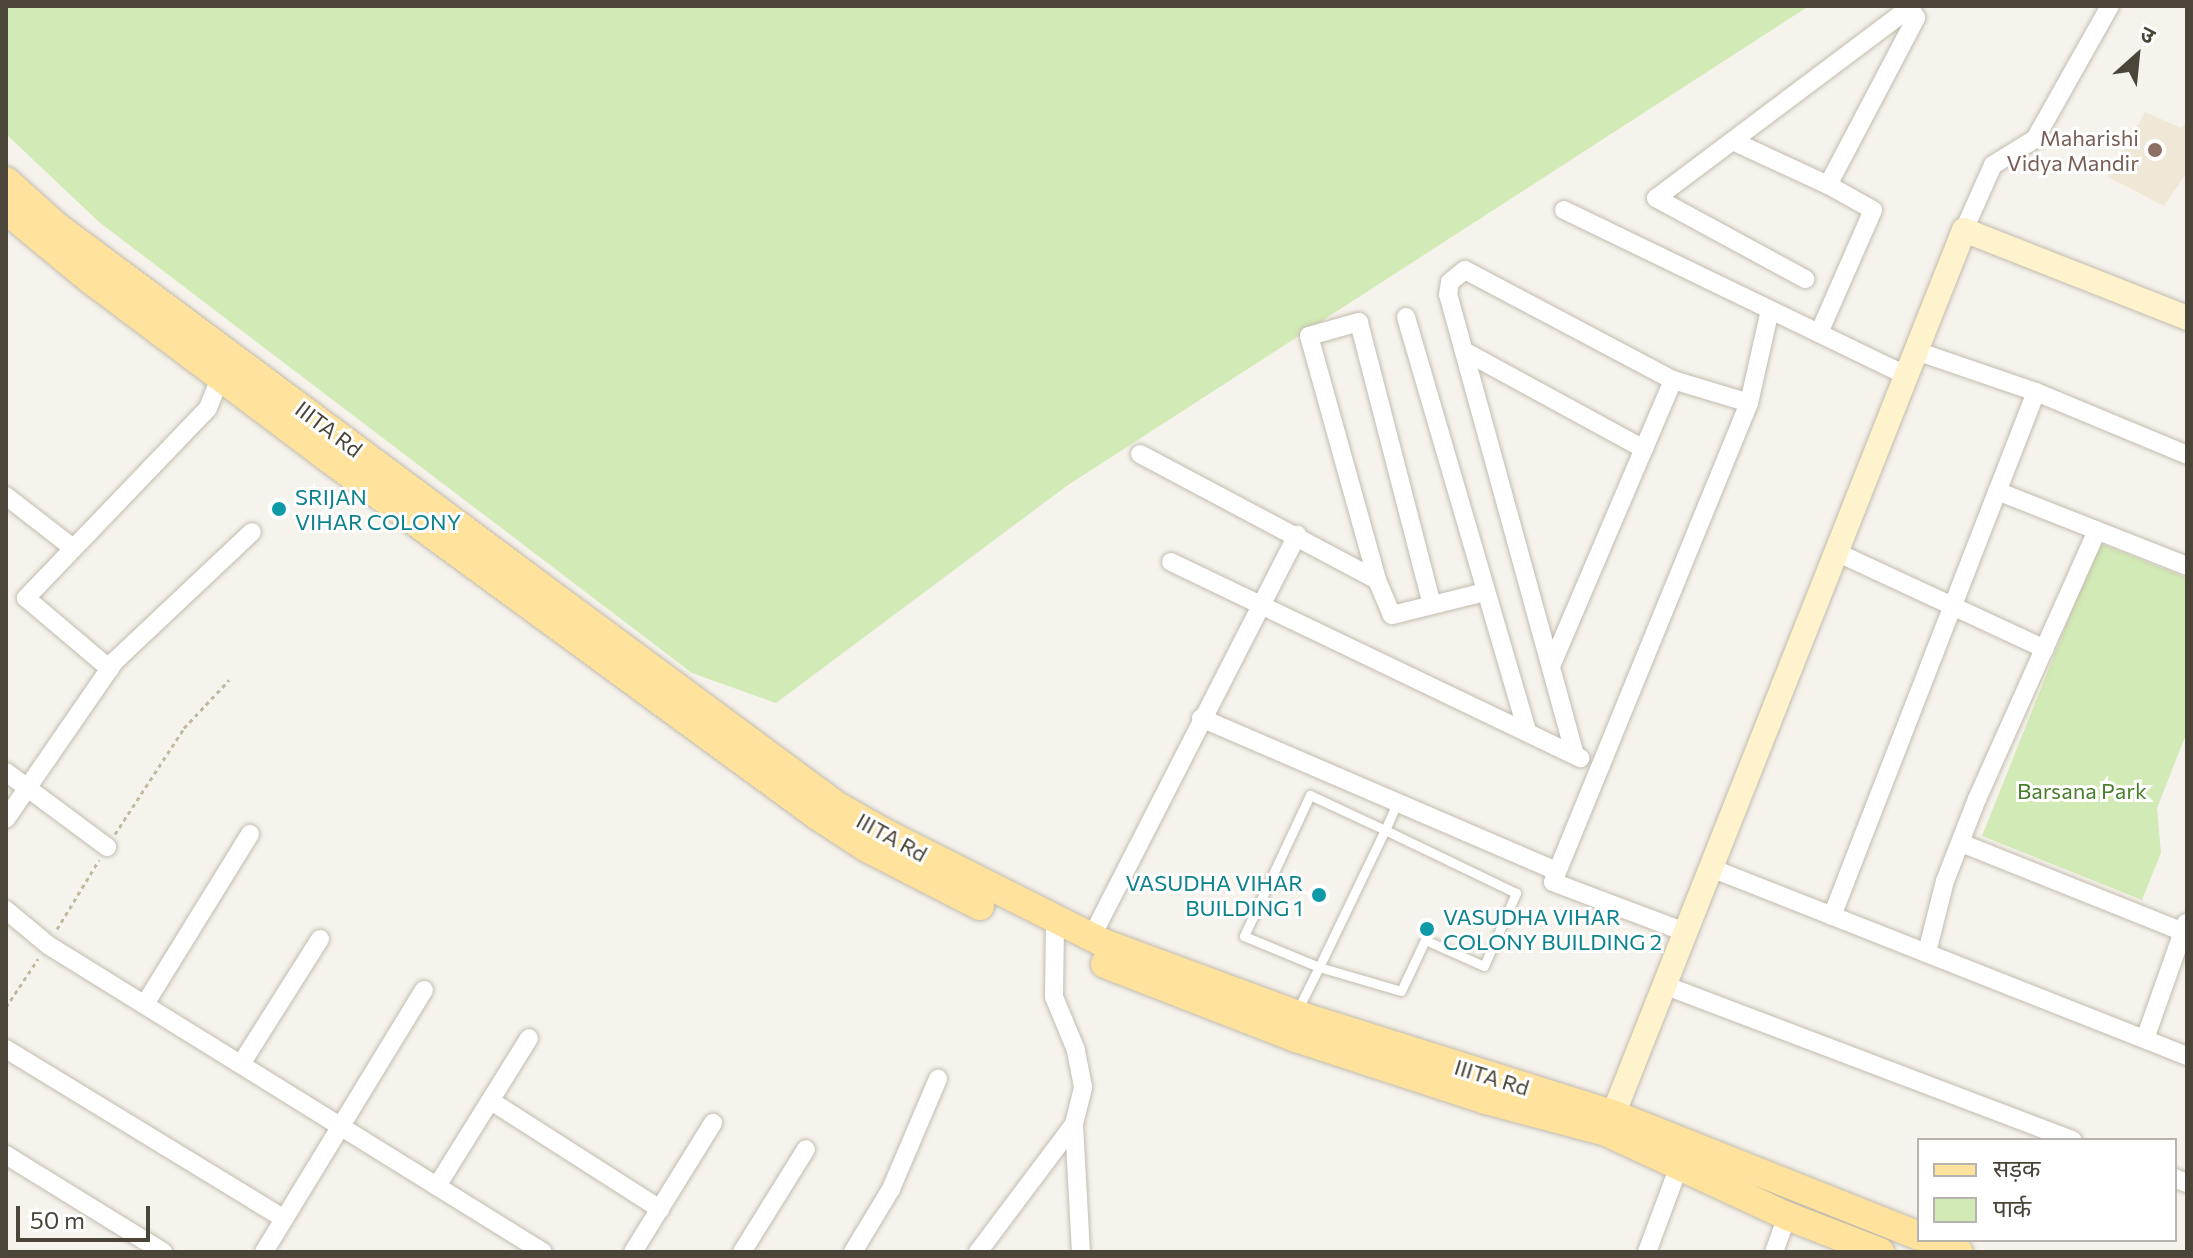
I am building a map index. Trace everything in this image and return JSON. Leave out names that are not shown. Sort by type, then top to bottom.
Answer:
[{"type":"main road","name":"IIITA Rd","points":[[6,181],[56,226],[803,792],[867,848],[1296,1038],[1486,1100],[1611,1124],[1679,1166],[1787,1216],[1880,1252]]},
{"type":"main road","name":"IIITA Rd","points":[[6,210],[220,378],[803,792]]},
{"type":"main road","name":"IIITA Rd","points":[[1055,932],[1091,938],[1295,1014],[1917,1235]]},
{"type":"main road","points":[[1934,1242],[1959,1252]]},
{"type":"street","points":[[1611,1124],[1906,375],[1993,165],[2035,139],[2110,6]]},
{"type":"street","points":[[1805,279],[1656,198],[1735,142],[1900,15],[1913,13],[1916,18],[1828,185]]},
{"type":"street","points":[[1735,142],[1828,185],[1873,210],[1819,333]]},
{"type":"street","points":[[1564,210],[1906,375]]},
{"type":"street","points":[[1964,230],[2187,318]]},
{"type":"street","points":[[1575,755],[1448,295],[1450,282],[1465,270],[1673,380],[1749,403]]},
{"type":"street","points":[[1685,932],[1553,882],[1597,766],[1749,403],[1770,310]]},
{"type":"street","points":[[1406,317],[1527,732]]},
{"type":"street","points":[[1432,605],[1359,322],[1309,336],[1377,580],[1392,615],[1485,592]]},
{"type":"street","points":[[1464,351],[1644,449]]},
{"type":"street","points":[[1916,351],[2036,392],[2187,455]]},
{"type":"street","points":[[110,669],[26,598],[208,408],[220,378]]},
{"type":"street","points":[[1552,664],[1673,380]]},
{"type":"street","points":[[1832,916],[2036,392]]},
{"type":"street","points":[[1140,454],[1377,580]]},
{"type":"street","points":[[1997,491],[2187,566]]},
{"type":"street","points":[[6,496],[73,548]]},
{"type":"street","points":[[1927,952],[1961,843],[2097,531]]},
{"type":"street","points":[[6,819],[110,669],[252,532]]},
{"type":"street","points":[[1091,938],[1259,603],[1297,535]]},
{"type":"street","points":[[1836,552],[2045,649]]},
{"type":"street","points":[[1171,562],[1597,766]]},
{"type":"street","points":[[1201,718],[1557,871]]},
{"type":"street","points":[[6,772],[107,847]]},
{"type":"street","points":[[145,1004],[250,834]]},
{"type":"street","points":[[1961,843],[2185,927],[2145,1039]]},
{"type":"street","points":[[1711,868],[2187,1056]]},
{"type":"street","points":[[6,910],[48,945],[543,1252]]},
{"type":"street","points":[[1055,932],[1054,997],[1076,1050],[1083,1087],[1074,1124],[1081,1252]]},
{"type":"street","points":[[241,1064],[320,939]]},
{"type":"street","points":[[1664,985],[2068,1138]]},
{"type":"street","points":[[264,1252],[424,990]]},
{"type":"street","points":[[437,1186],[529,1038]]},
{"type":"street","points":[[6,1049],[284,1219]]},
{"type":"street","points":[[853,1252],[891,1189],[938,1079]]},
{"type":"street","points":[[491,1101],[660,1209]]},
{"type":"street","points":[[633,1252],[713,1123]]},
{"type":"street","points":[[978,1252],[1074,1124]]},
{"type":"street","points":[[742,1252],[806,1149]]},
{"type":"street","points":[[6,1155],[163,1252]]},
{"type":"street","points":[[1647,1252],[1679,1166]]},
{"type":"street","points":[[1774,1252],[1787,1216]]},
{"type":"lane","points":[[1310,795],[1385,830],[1516,893],[1484,966],[1425,940],[1401,991],[1319,967],[1244,936],[1310,795]]},
{"type":"lane","points":[[1295,1014],[1397,803]]},
{"type":"shaded area","name":"Maharishi Vidya Mandir","points":[[2145,112],[2181,128],[2187,120],[2187,172],[2164,206],[2108,177]]},
{"type":"green space","points":[[6,6],[1809,6],[1068,485],[776,703],[692,673],[99,222],[6,134]]},
{"type":"green space","name":"Barsana Park","points":[[2099,543],[2187,578],[2187,732],[2157,808],[2161,853],[2142,900],[1982,836]]},
{"type":"place","name":"Maharishi Vidya Mandir","points":[[2155,150]]},
{"type":"place","name":"SRIJAN VIHAR COLONY","points":[[279,509]]},
{"type":"place","name":"VASUDHA VIHAR BUILDING 1","points":[[1319,895]]},
{"type":"place","name":"VASUDHA VIHAR COLONY BUILDING 2","points":[[1427,929]]}]
